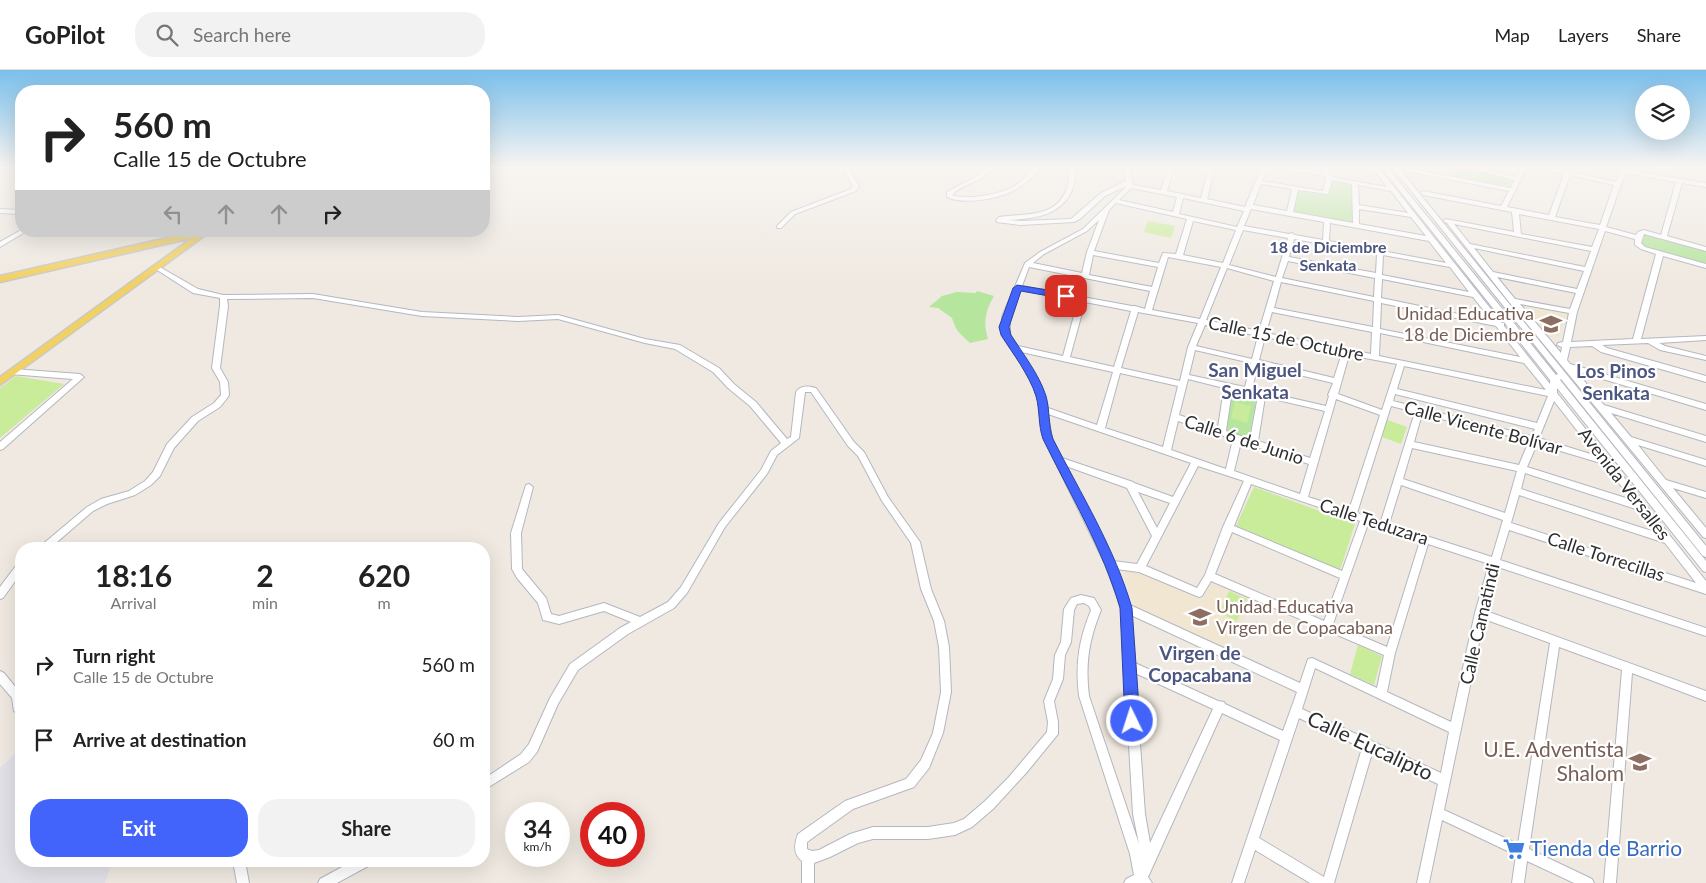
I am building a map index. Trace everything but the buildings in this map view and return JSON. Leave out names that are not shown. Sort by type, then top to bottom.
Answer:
[{"type":"main road","points":[[0,279],[186,237]]},
{"type":"main road","points":[[0,382],[195,237]]},
{"type":"street","points":[[779,227],[794,213],[815,205]]},
{"type":"street","points":[[1060,205],[1042,213],[999,220],[1020,223],[1072,220],[1079,218],[1091,205]]},
{"type":"street","points":[[1133,205],[1239,228],[1454,266]]},
{"type":"street","points":[[1176,214],[1178,205]]},
{"type":"street","points":[[1234,205],[1432,238]]},
{"type":"street","points":[[1290,214],[1292,205]]},
{"type":"street","name":"Avenida Versalles","points":[[1405,205],[1706,589]]},
{"type":"street","name":"Avenida Versalles","points":[[1410,205],[1540,362],[1561,370],[1601,407],[1705,531]]},
{"type":"street","points":[[1429,205],[1552,364],[1561,370],[1706,407]]},
{"type":"street","name":"Avenida Versalles","points":[[1433,205],[1551,345],[1561,370],[1706,568]]},
{"type":"street","points":[[1483,205],[1603,228],[1638,238]]},
{"type":"street","points":[[1503,209],[1505,205]]},
{"type":"street","points":[[1551,218],[1556,205]]},
{"type":"street","name":"Calle Camatindi","points":[[1423,883],[1480,613],[1522,469],[1561,370],[1573,312],[1610,205]]},
{"type":"street","points":[[1664,237],[1672,205]]},
{"type":"street","points":[[1085,275],[1090,252],[1108,206]]},
{"type":"street","points":[[1108,206],[1085,230],[1042,253],[1027,264],[1004,327],[1006,335],[1032,377],[1044,410],[1044,428],[1110,564],[1126,608],[1139,814],[1148,862]]},
{"type":"street","points":[[1356,225],[1355,206],[1414,216]]},
{"type":"street","points":[[1166,452],[1192,347],[1247,207]]},
{"type":"street","points":[[0,211],[15,212]]},
{"type":"street","points":[[1515,211],[1518,236]]},
{"type":"street","points":[[1179,256],[1191,218]]},
{"type":"street","points":[[1326,242],[1327,220]]},
{"type":"street","points":[[1446,220],[1595,250]]},
{"type":"street","points":[[1706,249],[1644,232],[1640,233],[1638,238],[1638,246],[1706,266]]},
{"type":"street","points":[[0,245],[15,236]]},
{"type":"street","points":[[1248,390],[1261,334],[1280,280],[1292,236]]},
{"type":"street","points":[[1467,245],[1588,270]]},
{"type":"street","points":[[1090,252],[1161,266]]},
{"type":"street","points":[[1375,358],[1376,299],[1380,252]]},
{"type":"street","points":[[1636,342],[1660,253]]},
{"type":"street","points":[[1148,311],[1164,254],[1225,266],[1280,280],[1501,325]]},
{"type":"street","points":[[1285,258],[1476,295]]},
{"type":"street","points":[[1027,264],[1154,290]]},
{"type":"street","points":[[156,267],[196,291],[223,298],[314,296],[422,314],[518,319],[558,317],[645,341],[677,347],[716,370],[731,386],[753,404],[786,444]]},
{"type":"street","points":[[1490,273],[1580,292]]},
{"type":"street","name":"Calle 15 de Octubre","points":[[1017,288],[1135,308],[1553,394]]},
{"type":"street","points":[[50,542],[90,509],[104,501],[132,493],[148,483],[157,474],[170,446],[195,419],[217,406],[225,394],[224,382],[216,368],[224,306],[223,298]]},
{"type":"street","points":[[1066,358],[1082,299]]},
{"type":"street","points":[[1512,300],[1573,312]]},
{"type":"street","points":[[1100,429],[1119,370],[1135,308]]},
{"type":"street","points":[[1270,309],[1552,364]]},
{"type":"street","points":[[1551,345],[1706,338]]},
{"type":"street","points":[[1650,341],[1663,348],[1706,358]]},
{"type":"street","points":[[1594,344],[1604,350],[1706,379]]},
{"type":"street","points":[[1192,347],[1336,381]]},
{"type":"street","points":[[1014,348],[1119,370],[1228,386],[1328,409]]},
{"type":"street","points":[[1303,498],[1346,352]]},
{"type":"street","points":[[1352,515],[1401,364]]},
{"type":"street","name":"Avenida Versalles","points":[[1561,370],[1706,553]]},
{"type":"street","points":[[0,447],[80,377],[13,372]]},
{"type":"street","points":[[1222,432],[1228,386]]},
{"type":"street","points":[[490,781],[525,758],[533,748],[554,701],[574,667],[640,621],[671,605],[684,590],[722,525],[764,472],[774,453],[795,438],[800,392],[803,389],[814,390],[851,444],[861,454],[885,499],[915,542],[926,589],[939,622],[944,647],[946,692],[938,733],[924,764],[910,783],[848,805],[802,838],[799,846],[802,853],[808,858],[818,857],[861,836],[886,833],[920,834],[954,830],[969,822],[998,795],[1052,734],[1053,722],[1049,701],[1061,668],[1060,655],[1066,642],[1069,609],[1074,601],[1085,598],[1090,600],[1096,610],[1087,630],[1082,650],[1080,674],[1084,696],[1136,854],[1139,882]]},
{"type":"street","points":[[1393,391],[1540,427]]},
{"type":"street","points":[[1254,442],[1262,394]]},
{"type":"street","points":[[1332,395],[1385,414]]},
{"type":"street","name":"Calle Vicente Bolívar","points":[[1389,403],[1535,440],[1607,462]]},
{"type":"street","points":[[1601,407],[1706,439]]},
{"type":"street","name":"Calle Teduzara","points":[[1044,410],[1365,520],[1706,632]]},
{"type":"street","points":[[1384,526],[1419,412]]},
{"type":"street","name":"Calle 6 de Junio","points":[[1175,417],[1314,462]]},
{"type":"street","points":[[1229,472],[1238,437]]},
{"type":"street","points":[[1629,440],[1706,463]]},
{"type":"street","points":[[1410,444],[1522,469],[1642,507]]},
{"type":"street","points":[[1058,460],[1175,501]]},
{"type":"street","points":[[1140,568],[1196,462]]},
{"type":"street","points":[[1110,564],[1140,568],[1199,593],[1209,576],[1249,480]]},
{"type":"street","name":"Calle Torrecillas","points":[[1398,481],[1507,522],[1706,589]]},
{"type":"street","points":[[1664,482],[1706,495]]},
{"type":"street","points":[[1130,484],[1157,537]]},
{"type":"street","points":[[529,488],[516,533],[517,569],[543,601],[547,617],[558,620],[607,607],[640,621]]},
{"type":"street","points":[[1516,491],[1667,540]]},
{"type":"street","points":[[1327,627],[1365,520]]},
{"type":"street","points":[[1228,528],[1345,576]]},
{"type":"street","points":[[1381,695],[1390,653],[1425,539]]},
{"type":"street","points":[[0,595],[15,574]]},
{"type":"street","points":[[1209,576],[1390,653]]},
{"type":"street","points":[[1126,608],[1303,690]]},
{"type":"street","points":[[1480,613],[1706,696]]},
{"type":"street","points":[[1518,883],[1555,641]]},
{"type":"street","points":[[1238,883],[1312,662],[1456,730]]},
{"type":"street","points":[[1129,665],[1220,705],[1287,738]]},
{"type":"street","points":[[1610,883],[1627,668]]},
{"type":"street","points":[[0,676],[15,694]]},
{"type":"street","points":[[1139,882],[1220,705]]},
{"type":"street","name":"Calle Eucalipto","points":[[1296,712],[1368,747],[1445,781]]},
{"type":"street","points":[[1328,883],[1368,747]]},
{"type":"street","points":[[1439,812],[1588,883]]},
{"type":"street","points":[[1252,841],[1322,883]]},
{"type":"street","points":[[808,858],[808,883]]},
{"type":"street","points":[[240,867],[243,883]]},
{"type":"street","points":[[324,883],[355,867]]},
{"type":"shaded area","name":"Unidad Educativa 18 de Diciembre","points":[[1524,302],[1569,312],[1558,337],[1550,337],[1522,305]]},
{"type":"shaded area","name":"Unidad Educativa Virgen de Copacabana","points":[[1125,570],[1139,571],[1202,600],[1212,583],[1252,600],[1241,626],[1236,626],[1226,649],[1135,607],[1123,574]]},
{"type":"shaded area","points":[[15,754],[15,867],[110,867],[105,883],[0,883],[0,768]]},
{"type":"green space","points":[[1295,205],[1352,205],[1352,223],[1294,212]]},
{"type":"green space","points":[[1148,221],[1175,226],[1171,238],[1144,232]]},
{"type":"green space","points":[[1643,233],[1706,251],[1706,265],[1640,245]]},
{"type":"green space","points":[[977,291],[994,296],[986,317],[988,339],[970,343],[957,330],[952,318],[938,308],[929,307],[942,296],[957,292],[976,293]]},
{"type":"green space","points":[[16,376],[64,384],[0,438],[0,388]]},
{"type":"green space","points":[[1231,390],[1257,396],[1249,438],[1226,431]]},
{"type":"green space","points":[[1235,402],[1251,406],[1247,423],[1231,418]]},
{"type":"green space","points":[[1387,420],[1407,427],[1401,444],[1382,437]]},
{"type":"green space","points":[[1254,487],[1355,524],[1340,570],[1235,528]]},
{"type":"green space","points":[[1229,591],[1247,599],[1237,621],[1219,613]]},
{"type":"green space","points":[[1358,645],[1382,656],[1374,685],[1350,674]]},
{"type":"place","name":"Unidad Educativa 18 de Diciembre","points":[[1551,324]]},
{"type":"place","name":"Unidad Educativa Virgen de Copacabana","points":[[1200,617]]},
{"type":"place","name":"U.E. Adventista Shalom","points":[[1640,762]]},
{"type":"place","name":"Tienda de Barrio","points":[[1514,849]]},
{"type":"district","name":"18 de Diciembre Senkata","points":[[1328,256]]},
{"type":"district","name":"San Miguel Senkata","points":[[1255,381]]},
{"type":"district","name":"Los Pinos Senkata","points":[[1616,382]]},
{"type":"district","name":"Virgen de Copacabana","points":[[1200,664]]},
{"type":"route","points":[[1066,296],[1017,288],[1004,327],[1006,335],[1032,377],[1041,397],[1044,410],[1044,428],[1048,439],[1110,564],[1121,591],[1126,608],[1132,721]]}]
